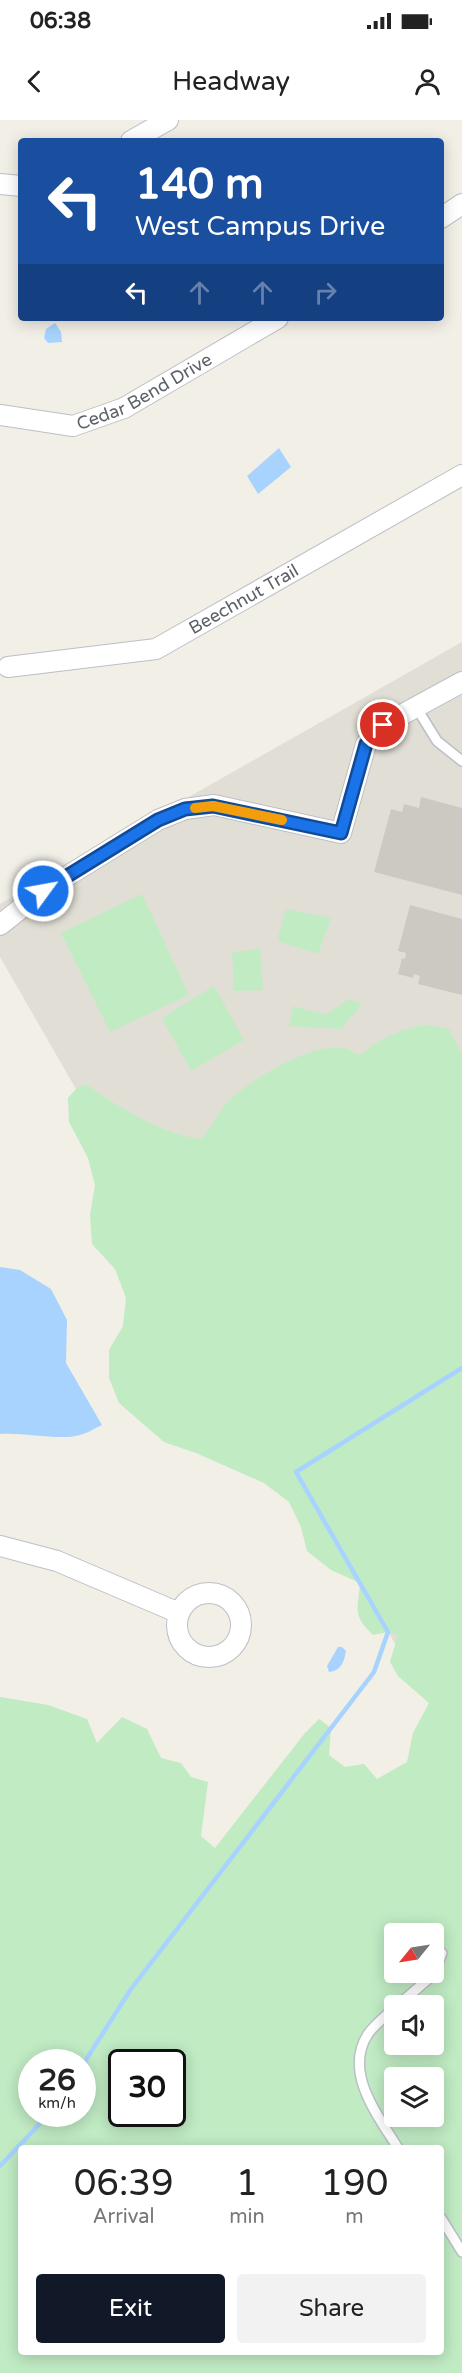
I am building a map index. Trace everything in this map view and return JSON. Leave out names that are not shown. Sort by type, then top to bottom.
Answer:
[{"type":"street","points":[[136,138],[168,120]]},
{"type":"street","points":[[0,184],[18,186]]},
{"type":"street","points":[[444,216],[462,204]]},
{"type":"street","name":"Cedar Bend Drive","points":[[0,416],[73,426],[124,408],[273,321]]},
{"type":"street","name":"Beechnut Trail","points":[[8,667],[156,649],[462,475]]},
{"type":"street","points":[[0,925],[43,891],[158,820],[185,809],[213,806],[341,833],[366,744],[383,725],[462,682]]},
{"type":"street","points":[[0,1546],[57,1561],[179,1613]]},
{"type":"lane","points":[[416,707],[437,741],[462,761]]},
{"type":"lane","points":[[410,1995],[424,1983]]},
{"type":"lane","points":[[384,2019],[368,2034],[358,2062],[365,2095],[396,2145]]},
{"type":"lane","points":[[444,2223],[462,2252]]},
{"type":"shaded area","points":[[462,642],[462,1684],[429,1703],[0,957],[0,904]]},
{"type":"green space","points":[[142,894],[189,995],[110,1032],[61,933]]},
{"type":"green space","points":[[286,909],[331,918],[318,954],[277,941]]},
{"type":"green space","points":[[260,948],[263,990],[234,991],[232,953]]},
{"type":"green space","points":[[214,986],[244,1040],[191,1071],[162,1018]]},
{"type":"green space","points":[[349,999],[362,1004],[341,1029],[289,1026],[293,1006],[325,1015]]},
{"type":"green space","points":[[426,1025],[449,1029],[462,1055],[462,2373],[0,2373],[0,1697],[48,1705],[87,1719],[97,1743],[122,1717],[147,1729],[161,1758],[181,1763],[191,1777],[208,1782],[201,1836],[215,1848],[305,1733],[319,1719],[331,1728],[329,1755],[345,1767],[364,1764],[377,1779],[407,1762],[413,1733],[429,1703],[398,1676],[390,1662],[398,1635],[388,1632],[373,1635],[366,1628],[358,1612],[360,1583],[331,1570],[307,1551],[301,1527],[289,1502],[264,1483],[196,1453],[164,1442],[119,1403],[109,1378],[109,1350],[123,1326],[126,1298],[115,1269],[92,1244],[90,1215],[95,1185],[88,1158],[69,1122],[68,1098],[76,1089],[86,1084],[140,1118],[170,1131],[201,1139],[225,1105],[263,1075],[314,1051],[329,1048],[345,1049],[360,1055],[391,1035]]},
{"type":"water","points":[[55,323],[61,332],[62,342],[48,343],[44,338],[46,329]]},
{"type":"water","points":[[279,448],[291,467],[258,494],[247,476]]},
{"type":"water","points":[[0,1267],[20,1270],[51,1289],[67,1320],[66,1363],[102,1425],[71,1437],[0,1434]]},
{"type":"water","points":[[338,1647],[346,1651],[344,1659],[339,1668],[329,1672],[327,1666]]},
{"type":"building","points":[[421,797],[462,808],[462,895],[374,872],[391,809],[402,812],[404,804],[419,808]]},
{"type":"building","points":[[410,905],[462,919],[462,995],[418,984],[420,976],[414,974],[413,978],[398,974],[402,958],[405,959],[406,953],[398,951]]},
{"type":"waterway","points":[[93,2049],[131,1989],[374,1672],[388,1632],[296,1472],[462,1368]]},
{"type":"waterway","points":[[20,2145],[37,2127]]},
{"type":"waterway","points":[[0,2166],[18,2147]]},
{"type":"slow traffic","points":[[195,808],[213,806],[282,820]]},
{"type":"route","points":[[43,891],[158,820],[185,809],[213,806],[341,833],[366,744],[383,725]]}]
